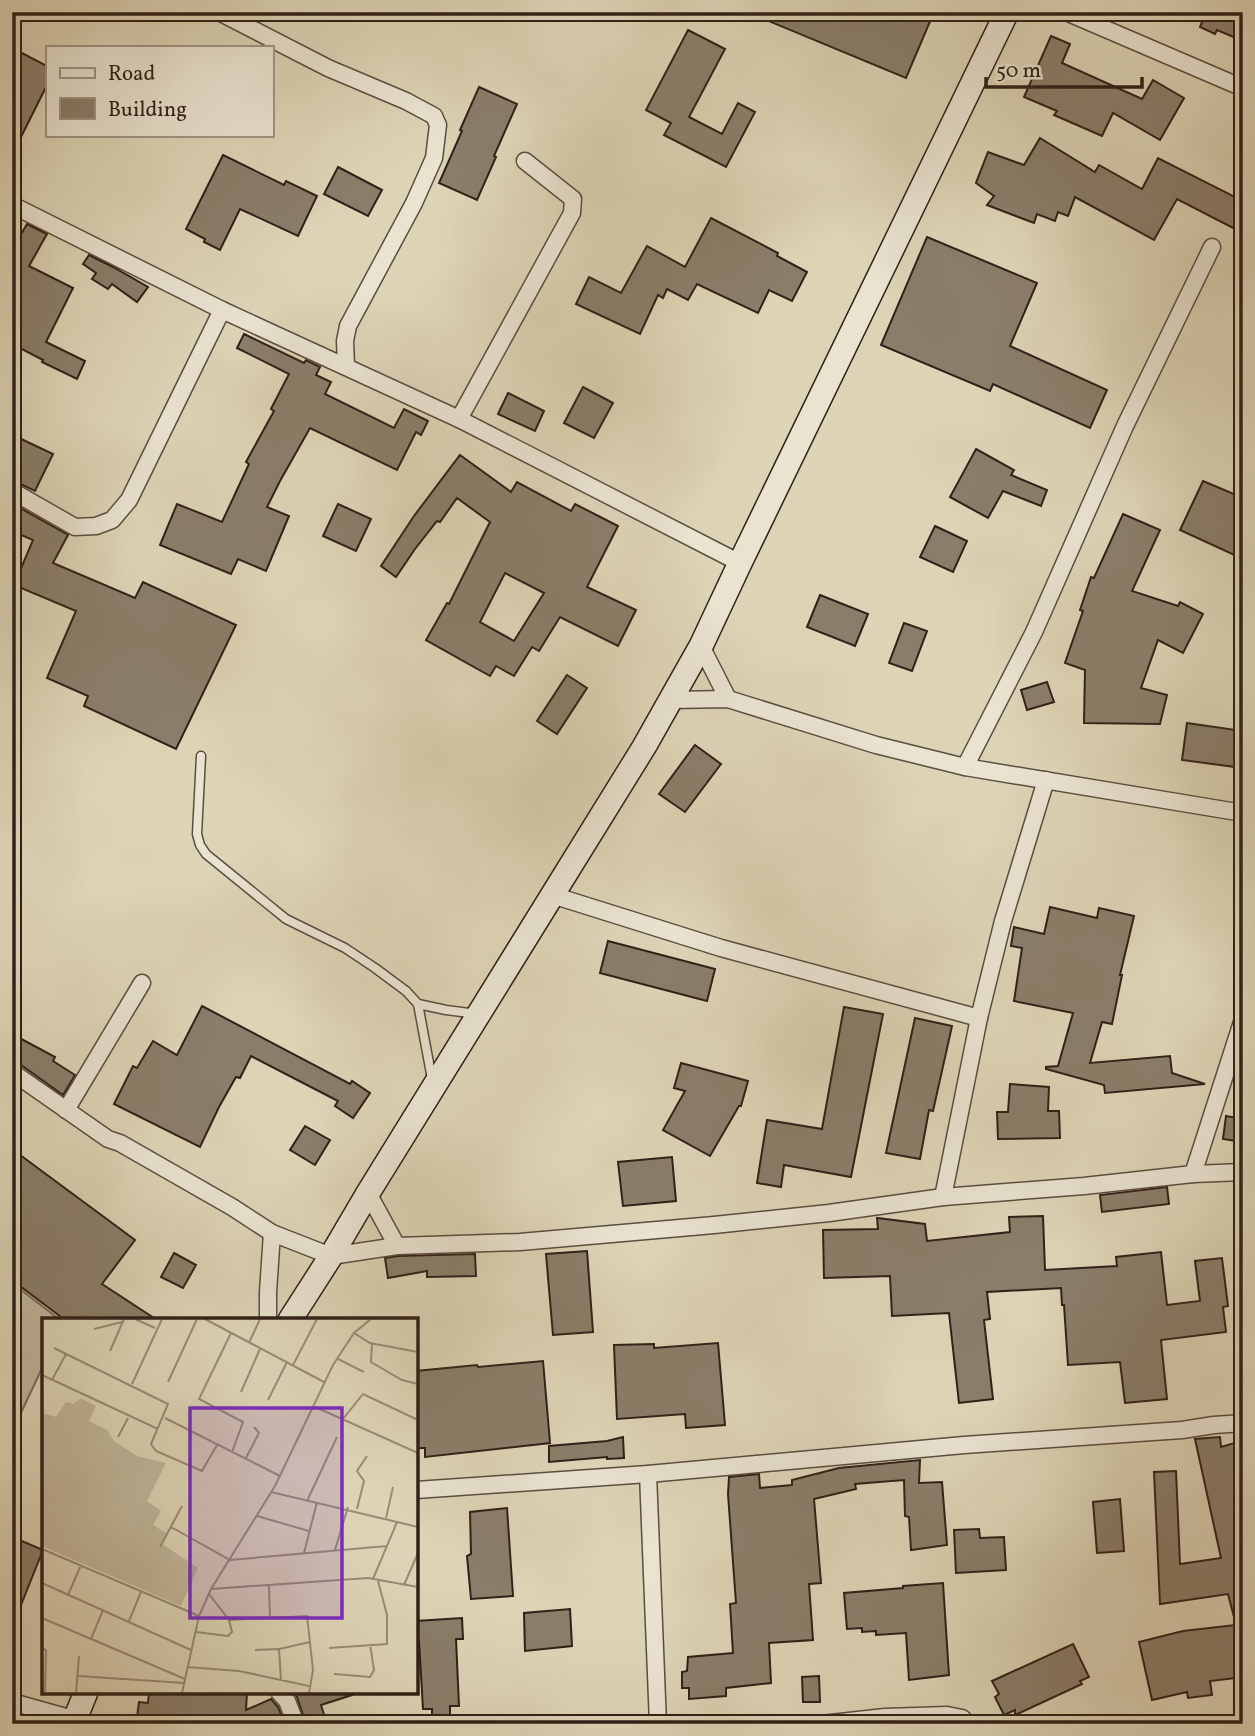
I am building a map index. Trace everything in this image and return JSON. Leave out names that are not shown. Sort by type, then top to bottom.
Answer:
[{"type":"main road","points":[[291,1318],[644,747],[701,646],[1007,12]]},
{"type":"main road","points":[[73,1722],[85,1694]]},
{"type":"street","points":[[219,12],[328,68],[434,116],[438,125],[434,158],[414,203],[348,326],[345,341],[346,366]]},
{"type":"street","points":[[1066,12],[1243,88]]},
{"type":"street","points":[[459,419],[572,213],[573,199],[525,161]]},
{"type":"street","points":[[12,205],[222,310],[459,419],[740,563]]},
{"type":"street","points":[[965,767],[1034,632],[1125,426],[1212,247]]},
{"type":"street","points":[[12,491],[75,527],[96,526],[112,520],[129,500],[222,310]]},
{"type":"street","points":[[701,646],[728,699]]},
{"type":"street","points":[[670,700],[728,699],[876,745],[965,767],[1243,813]]},
{"type":"street","points":[[943,1198],[979,1018],[1003,921],[1046,780]]},
{"type":"street","points":[[552,895],[721,948],[979,1018]]},
{"type":"street","points":[[66,1110],[142,983]]},
{"type":"street","points":[[1193,1174],[1243,1019]]},
{"type":"street","points":[[12,1072],[108,1139],[196,1185],[272,1233],[331,1256],[397,1245],[520,1242],[830,1213],[943,1198],[1243,1171]]},
{"type":"street","points":[[368,1193],[397,1245]]},
{"type":"street","points":[[268,1318],[272,1233]]},
{"type":"street","points":[[418,1490],[648,1474],[1243,1423]]},
{"type":"street","points":[[648,1474],[658,1724]]},
{"type":"street","points":[[281,1694],[287,1701],[296,1724]]},
{"type":"street","points":[[12,1702],[73,1722]]},
{"type":"street","points":[[821,1724],[885,1717],[947,1715],[962,1718],[968,1724]]},
{"type":"lane","points":[[201,755],[197,834],[206,854],[286,919],[345,948],[406,991],[418,1004],[434,1087]]},
{"type":"lane","points":[[418,1004],[478,1014]]},
{"type":"shaded area","points":[[12,1283],[58,1318],[42,1318],[42,1368],[12,1432]]},
{"type":"building","points":[[747,12],[934,12],[906,78]]},
{"type":"building","points":[[1206,12],[1243,12],[1243,41],[1217,30],[1215,34],[1200,27]]},
{"type":"building","points":[[688,30],[725,49],[689,117],[722,134],[738,103],[755,112],[726,167],[664,135],[671,123],[646,110]]},
{"type":"building","points":[[1051,36],[1070,44],[1062,63],[1142,99],[1153,80],[1184,98],[1160,140],[1113,113],[1102,136],[1054,115],[1057,111],[1024,97]]},
{"type":"building","points":[[18,51],[46,65],[46,87],[12,155],[12,63]]},
{"type":"building","points":[[479,87],[517,104],[477,200],[439,183]]},
{"type":"building","points":[[1040,138],[1095,172],[1099,165],[1142,189],[1158,158],[1243,201],[1243,233],[1177,199],[1154,240],[1075,197],[1068,216],[1058,212],[1055,221],[1037,214],[1034,223],[987,205],[994,196],[976,183],[988,152],[1024,165]]},
{"type":"building","points":[[223,155],[284,185],[286,181],[317,196],[298,236],[240,209],[220,250],[186,229]]},
{"type":"building","points":[[338,167],[382,190],[368,216],[324,194]]},
{"type":"building","points":[[711,218],[778,253],[777,256],[807,272],[792,301],[769,290],[758,313],[697,284],[688,300],[667,289],[663,298],[658,295],[640,334],[576,304],[589,277],[621,293],[647,246],[685,267]]},
{"type":"building","points":[[27,224],[47,234],[29,266],[73,288],[46,342],[85,361],[77,379],[12,344],[12,238],[17,241]]},
{"type":"building","points":[[927,237],[1037,283],[1010,346],[1107,390],[1090,428],[993,384],[990,391],[881,345]]},
{"type":"building","points":[[89,255],[148,287],[137,302],[112,284],[108,289],[92,279],[96,273],[83,264]]},
{"type":"building","points":[[244,334],[304,363],[306,360],[320,367],[316,375],[331,382],[325,394],[394,428],[404,409],[428,421],[421,435],[416,432],[397,470],[310,428],[267,507],[289,516],[266,571],[238,559],[231,574],[160,545],[177,504],[222,522],[249,464],[246,462],[274,411],[271,409],[289,374],[237,348]]},
{"type":"building","points":[[583,387],[613,403],[594,438],[564,423]]},
{"type":"building","points":[[508,393],[544,411],[535,431],[498,414]]},
{"type":"building","points":[[19,438],[53,454],[35,491],[12,480],[12,451]]},
{"type":"building","points":[[976,449],[1014,470],[1011,475],[1047,490],[1041,506],[1003,491],[988,518],[950,497]]},
{"type":"building","points":[[460,455],[511,492],[517,482],[571,511],[575,504],[618,526],[587,587],[636,610],[618,646],[560,617],[539,651],[532,647],[514,676],[496,666],[490,676],[426,640],[447,603],[449,604],[490,522],[457,498],[396,577],[381,566],[414,516]],"holes":[[[505,573],[544,593],[514,641],[480,622]]]},
{"type":"building","points":[[1203,481],[1243,498],[1243,559],[1180,530]]},
{"type":"building","points":[[338,504],[371,519],[356,551],[323,536]]},
{"type":"building","points":[[15,505],[68,535],[53,563],[135,598],[143,582],[236,625],[176,749],[84,706],[88,696],[47,678],[76,611],[14,585],[33,540],[12,531],[12,511]]},
{"type":"building","points":[[1123,514],[1160,530],[1132,591],[1178,606],[1180,602],[1203,614],[1183,653],[1158,640],[1141,688],[1167,695],[1160,724],[1084,723],[1085,670],[1065,663],[1083,611],[1080,610],[1091,577],[1094,578]]},
{"type":"building","points":[[935,526],[967,541],[953,572],[920,557]]},
{"type":"building","points":[[820,595],[868,614],[855,646],[807,627]]},
{"type":"building","points":[[904,623],[927,631],[912,671],[889,663]]},
{"type":"building","points":[[567,675],[587,688],[557,734],[537,721]]},
{"type":"building","points":[[1047,682],[1054,702],[1027,710],[1021,690]]},
{"type":"building","points":[[1187,723],[1243,731],[1243,768],[1182,760]]},
{"type":"building","points":[[695,745],[721,764],[685,812],[659,794]]},
{"type":"building","points":[[1050,907],[1097,918],[1099,908],[1134,916],[1112,1024],[1102,1022],[1090,1063],[1170,1056],[1172,1073],[1205,1084],[1105,1093],[1104,1085],[1046,1069],[1058,1066],[1073,1013],[1014,1001],[1022,948],[1011,946],[1014,927],[1044,934]]},
{"type":"building","points":[[608,941],[715,969],[707,1001],[600,973]]},
{"type":"building","points":[[202,1006],[350,1084],[352,1081],[370,1093],[353,1118],[335,1106],[338,1101],[251,1056],[240,1078],[236,1077],[219,1107],[200,1147],[114,1104],[133,1066],[137,1068],[153,1041],[177,1055]]},
{"type":"building","points":[[844,1007],[883,1014],[851,1177],[784,1165],[781,1187],[757,1183],[767,1120],[822,1129]]},
{"type":"building","points":[[915,1018],[952,1026],[933,1111],[929,1110],[920,1159],[886,1153]]},
{"type":"building","points":[[12,1034],[55,1057],[53,1061],[75,1075],[63,1095],[18,1063],[12,1062]]},
{"type":"building","points":[[681,1063],[748,1081],[741,1106],[710,1156],[663,1130],[685,1091],[674,1088]]},
{"type":"building","points":[[1010,1084],[1049,1087],[1048,1111],[1059,1111],[1060,1138],[998,1139],[997,1112],[1008,1112]]},
{"type":"building","points":[[1226,1116],[1243,1119],[1243,1142],[1223,1139]]},
{"type":"building","points":[[305,1126],[330,1140],[315,1165],[290,1150]]},
{"type":"building","points":[[12,1149],[135,1240],[102,1284],[154,1318],[62,1318],[12,1280]]},
{"type":"building","points":[[672,1157],[676,1201],[623,1206],[618,1162]]},
{"type":"building","points":[[1167,1187],[1169,1204],[1102,1212],[1100,1195]]},
{"type":"building","points":[[1043,1216],[1045,1270],[1117,1266],[1116,1257],[1161,1252],[1167,1305],[1200,1301],[1195,1261],[1222,1258],[1228,1306],[1223,1307],[1226,1332],[1161,1340],[1167,1399],[1125,1403],[1120,1362],[1068,1365],[1061,1288],[987,1292],[990,1319],[984,1320],[993,1399],[959,1403],[949,1313],[892,1316],[890,1276],[824,1278],[823,1230],[878,1229],[877,1218],[925,1224],[927,1241],[1010,1232],[1009,1217]]},
{"type":"building","points":[[587,1251],[593,1332],[553,1335],[546,1254]]},
{"type":"building","points":[[174,1253],[196,1265],[183,1288],[161,1277]]},
{"type":"building","points":[[475,1254],[476,1276],[427,1277],[427,1271],[388,1278],[385,1258]]},
{"type":"building","points":[[718,1343],[725,1425],[686,1428],[685,1414],[617,1419],[614,1345],[654,1344],[654,1348]]},
{"type":"building","points":[[543,1361],[550,1443],[425,1457],[425,1448],[418,1448],[418,1371]]},
{"type":"building","points":[[623,1437],[624,1458],[549,1462],[549,1446]]},
{"type":"building","points":[[1220,1437],[1221,1447],[1238,1442],[1243,1459],[1243,1677],[1210,1681],[1212,1695],[1188,1698],[1187,1692],[1152,1700],[1139,1642],[1183,1631],[1236,1625],[1228,1594],[1160,1604],[1154,1472],[1176,1471],[1180,1564],[1221,1558],[1195,1439]]},
{"type":"building","points":[[920,1460],[919,1483],[942,1482],[947,1545],[911,1550],[909,1517],[905,1516],[904,1480],[855,1484],[856,1489],[814,1499],[821,1583],[809,1584],[813,1640],[769,1643],[771,1683],[726,1688],[726,1696],[689,1699],[689,1688],[682,1688],[682,1672],[687,1671],[688,1657],[733,1653],[730,1604],[736,1603],[729,1477],[759,1474],[760,1488],[792,1485],[792,1480],[839,1468]]},
{"type":"building","points":[[1120,1499],[1124,1551],[1097,1553],[1093,1502]]},
{"type":"building","points":[[507,1508],[513,1596],[471,1599],[467,1556],[471,1554],[470,1512]]},
{"type":"building","points":[[979,1529],[980,1538],[1004,1537],[1006,1570],[956,1573],[954,1530]]},
{"type":"building","points":[[17,1539],[42,1550],[13,1625],[12,1550]]},
{"type":"building","points":[[943,1583],[949,1675],[909,1680],[906,1633],[876,1635],[876,1631],[862,1632],[862,1628],[847,1629],[844,1593]]},
{"type":"building","points":[[570,1609],[572,1646],[525,1651],[524,1613]]},
{"type":"building","points":[[462,1618],[463,1639],[456,1639],[459,1706],[450,1706],[450,1715],[432,1716],[432,1709],[423,1709],[418,1621]]},
{"type":"building","points":[[1073,1644],[1089,1677],[1080,1681],[1082,1684],[1015,1715],[1015,1710],[1004,1715],[995,1697],[999,1694],[992,1681]]},
{"type":"building","points":[[819,1676],[820,1702],[803,1702],[802,1677]]},
{"type":"building","points":[[149,1694],[247,1694],[246,1710],[271,1699],[278,1707],[285,1724],[265,1724],[262,1717],[237,1715],[236,1724],[136,1724],[139,1702],[148,1703]]},
{"type":"building","points":[[295,1694],[352,1695],[321,1705],[327,1724],[306,1724]]}]
